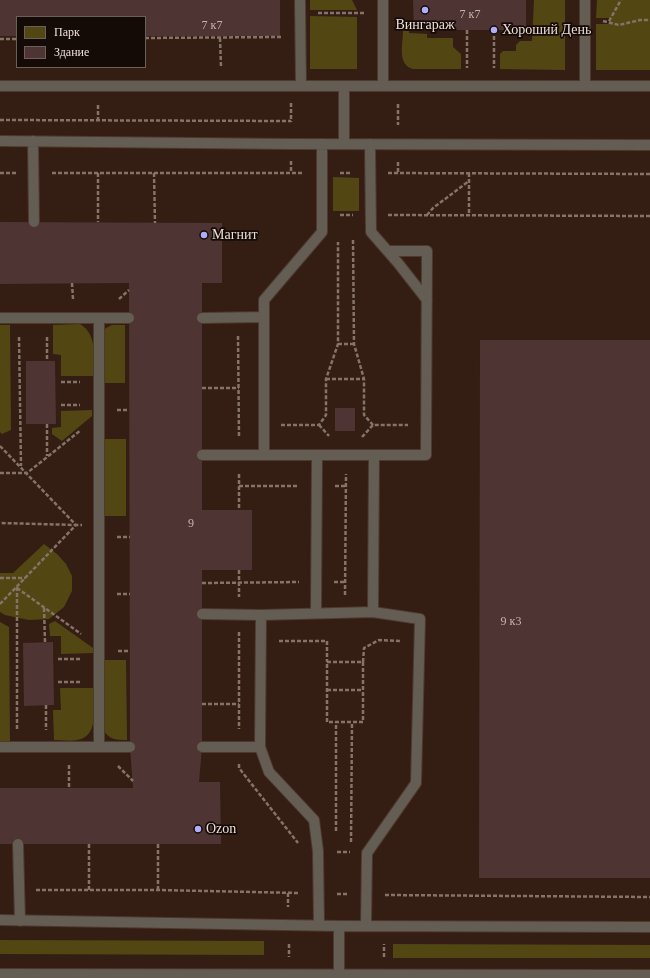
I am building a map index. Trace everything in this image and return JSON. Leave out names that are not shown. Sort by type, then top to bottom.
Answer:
[{"type":"lane","points":[[300,0],[301,86]]},
{"type":"lane","points":[[383,0],[383,86]]},
{"type":"lane","points":[[585,0],[585,86]]},
{"type":"lane","points":[[0,86],[650,86]]},
{"type":"lane","points":[[344,86],[344,144]]},
{"type":"lane","points":[[0,141],[650,145]]},
{"type":"lane","points":[[33,141],[34,222]]},
{"type":"lane","points":[[264,455],[264,300],[322,232],[322,144]]},
{"type":"lane","points":[[370,144],[371,232],[388,251],[426,300]]},
{"type":"lane","points":[[202,455],[426,455],[427,251],[388,251]]},
{"type":"lane","points":[[202,318],[264,317]]},
{"type":"lane","points":[[0,318],[129,318]]},
{"type":"lane","points":[[98,318],[99,747]]},
{"type":"lane","points":[[316,612],[317,455]]},
{"type":"lane","points":[[374,455],[374,612]]},
{"type":"lane","points":[[202,614],[261,615],[316,612],[374,612],[420,619],[421,641],[416,783],[367,853],[366,926]]},
{"type":"lane","points":[[261,615],[260,747],[269,772],[314,820],[318,851],[319,925]]},
{"type":"lane","points":[[0,747],[130,747]]},
{"type":"lane","points":[[202,747],[260,747]]},
{"type":"lane","points":[[18,844],[20,920]]},
{"type":"lane","points":[[0,920],[339,926],[650,927]]},
{"type":"lane","points":[[339,926],[339,976]]},
{"type":"lane","points":[[5,975],[650,975]]},
{"type":"path","points":[[609,21],[621,0]]},
{"type":"path","points":[[300,13],[366,13]]},
{"type":"path","points":[[585,21],[609,21],[619,25],[640,20],[650,20]]},
{"type":"path","points":[[467,30],[467,72]]},
{"type":"path","points":[[494,30],[494,72]]},
{"type":"path","points":[[146,38],[283,38]]},
{"type":"path","points":[[220,38],[221,71]]},
{"type":"path","points":[[0,39],[16,39]]},
{"type":"path","points":[[0,120],[291,121]]},
{"type":"path","points":[[98,173],[98,222]]},
{"type":"path","points":[[154,173],[155,223]]},
{"type":"path","points":[[469,173],[469,216]]},
{"type":"path","points":[[426,216],[433,208],[469,181]]},
{"type":"path","points":[[385,219],[386,208]]},
{"type":"path","points":[[322,215],[371,215]]},
{"type":"path","points":[[339,215],[339,223]]},
{"type":"path","points":[[353,215],[353,223]]},
{"type":"path","points":[[386,215],[650,216]]},
{"type":"path","points":[[239,425],[319,425],[326,415],[326,379],[338,344],[338,238]]},
{"type":"path","points":[[353,238],[354,344],[364,379],[364,415],[373,425],[426,425]]},
{"type":"path","points":[[18,318],[21,466]]},
{"type":"path","points":[[47,318],[47,360]]},
{"type":"path","points":[[338,344],[354,344]]},
{"type":"path","points":[[326,379],[364,379]]},
{"type":"path","points":[[202,388],[239,388]]},
{"type":"path","points":[[0,473],[27,473],[99,417]]},
{"type":"path","points":[[47,424],[47,457]]},
{"type":"path","points":[[0,446],[21,466],[76,525]]},
{"type":"path","points":[[345,613],[346,455]]},
{"type":"path","points":[[239,486],[346,486]]},
{"type":"path","points":[[0,523],[76,525]]},
{"type":"path","points":[[0,604],[76,525]]},
{"type":"path","points":[[239,570],[239,768],[304,852],[351,852],[352,722]]},
{"type":"path","points":[[0,578],[25,578]]},
{"type":"path","points":[[202,583],[345,582]]},
{"type":"path","points":[[16,587],[99,647]]},
{"type":"path","points":[[16,587],[17,747]]},
{"type":"path","points":[[44,607],[45,642]]},
{"type":"path","points":[[239,640],[327,641],[327,722],[363,722],[364,648],[378,640],[421,641]]},
{"type":"path","points":[[327,662],[363,662]]},
{"type":"path","points":[[58,682],[99,682]]},
{"type":"path","points":[[327,690],[363,690]]},
{"type":"path","points":[[202,704],[239,704]]},
{"type":"path","points":[[46,705],[47,746]]},
{"type":"path","points":[[336,722],[336,836]]},
{"type":"path","points":[[89,844],[89,890]]},
{"type":"path","points":[[158,844],[158,890]]},
{"type":"path","points":[[336,844],[336,852]]},
{"type":"path","points":[[19,890],[158,890],[466,897],[650,897]]},
{"type":"green space","points":[[310,0],[352,0],[357,10],[310,10]]},
{"type":"green space","points":[[534,0],[565,0],[565,70],[500,69],[500,54],[503,51],[516,51],[516,45],[520,41],[532,41]]},
{"type":"green space","points":[[597,0],[650,0],[650,70],[596,70],[596,24],[609,24],[609,18],[596,18]]},
{"type":"green space","points":[[310,16],[357,17],[357,69],[310,69]]},
{"type":"green space","points":[[403,31],[409,31],[409,33],[427,34],[427,38],[453,38],[453,47],[461,54],[461,69],[413,69],[408,67],[403,59],[402,53]]},
{"type":"green space","points":[[333,177],[359,178],[359,211],[333,211]]},
{"type":"green space","points":[[80,324],[90,334],[92,340],[94,354],[94,376],[61,376],[61,355],[53,354],[53,325]]},
{"type":"green space","points":[[0,325],[10,325],[11,430],[2,434],[0,432]]},
{"type":"green space","points":[[112,325],[125,325],[125,383],[102,383],[102,333],[106,328]]},
{"type":"green space","points":[[92,410],[92,416],[62,441],[52,434],[52,428],[61,427],[61,411]]},
{"type":"green space","points":[[103,439],[126,439],[126,516],[103,516]]},
{"type":"green space","points":[[44,544],[57,554],[66,564],[72,576],[72,591],[64,607],[49,619],[29,620],[5,615],[0,612],[0,573],[13,573]]},
{"type":"green space","points":[[55,621],[93,648],[93,653],[61,654],[61,636],[50,636],[49,624]]},
{"type":"green space","points":[[0,622],[9,627],[10,742],[0,742]]},
{"type":"green space","points":[[104,660],[126,660],[127,740],[114,739],[104,731]]},
{"type":"green space","points":[[60,688],[93,688],[93,724],[87,735],[81,739],[71,741],[54,740],[53,710],[61,710]]},
{"type":"green space","points":[[0,940],[264,941],[264,955],[0,954]]},
{"type":"green space","points":[[393,944],[650,945],[650,958],[393,958]]},
{"type":"building","points":[[0,0],[280,0],[280,36],[146,36],[146,16],[16,16],[16,36],[0,36]]},
{"type":"building","points":[[413,0],[526,0],[526,30],[414,30]]},
{"type":"building","points":[[0,222],[222,223],[222,283],[202,283],[202,510],[252,510],[252,570],[202,570],[202,747],[199,782],[220,782],[221,844],[0,844],[0,788],[133,788],[130,747],[129,283],[0,284]]},
{"type":"building","points":[[480,340],[650,340],[650,878],[479,878]]},
{"type":"building","points":[[26,361],[55,361],[56,424],[26,424]]},
{"type":"building","points":[[335,408],[355,408],[355,431],[335,431]]},
{"type":"building","points":[[53,642],[54,705],[24,706],[23,643]]},
{"type":"place","name":"Вингараж","points":[[425,10]]},
{"type":"place","name":"Хороший День","points":[[494,30]]},
{"type":"place","name":"Магнит","points":[[204,235]]},
{"type":"place","name":"Ozon","points":[[198,829]]}]
